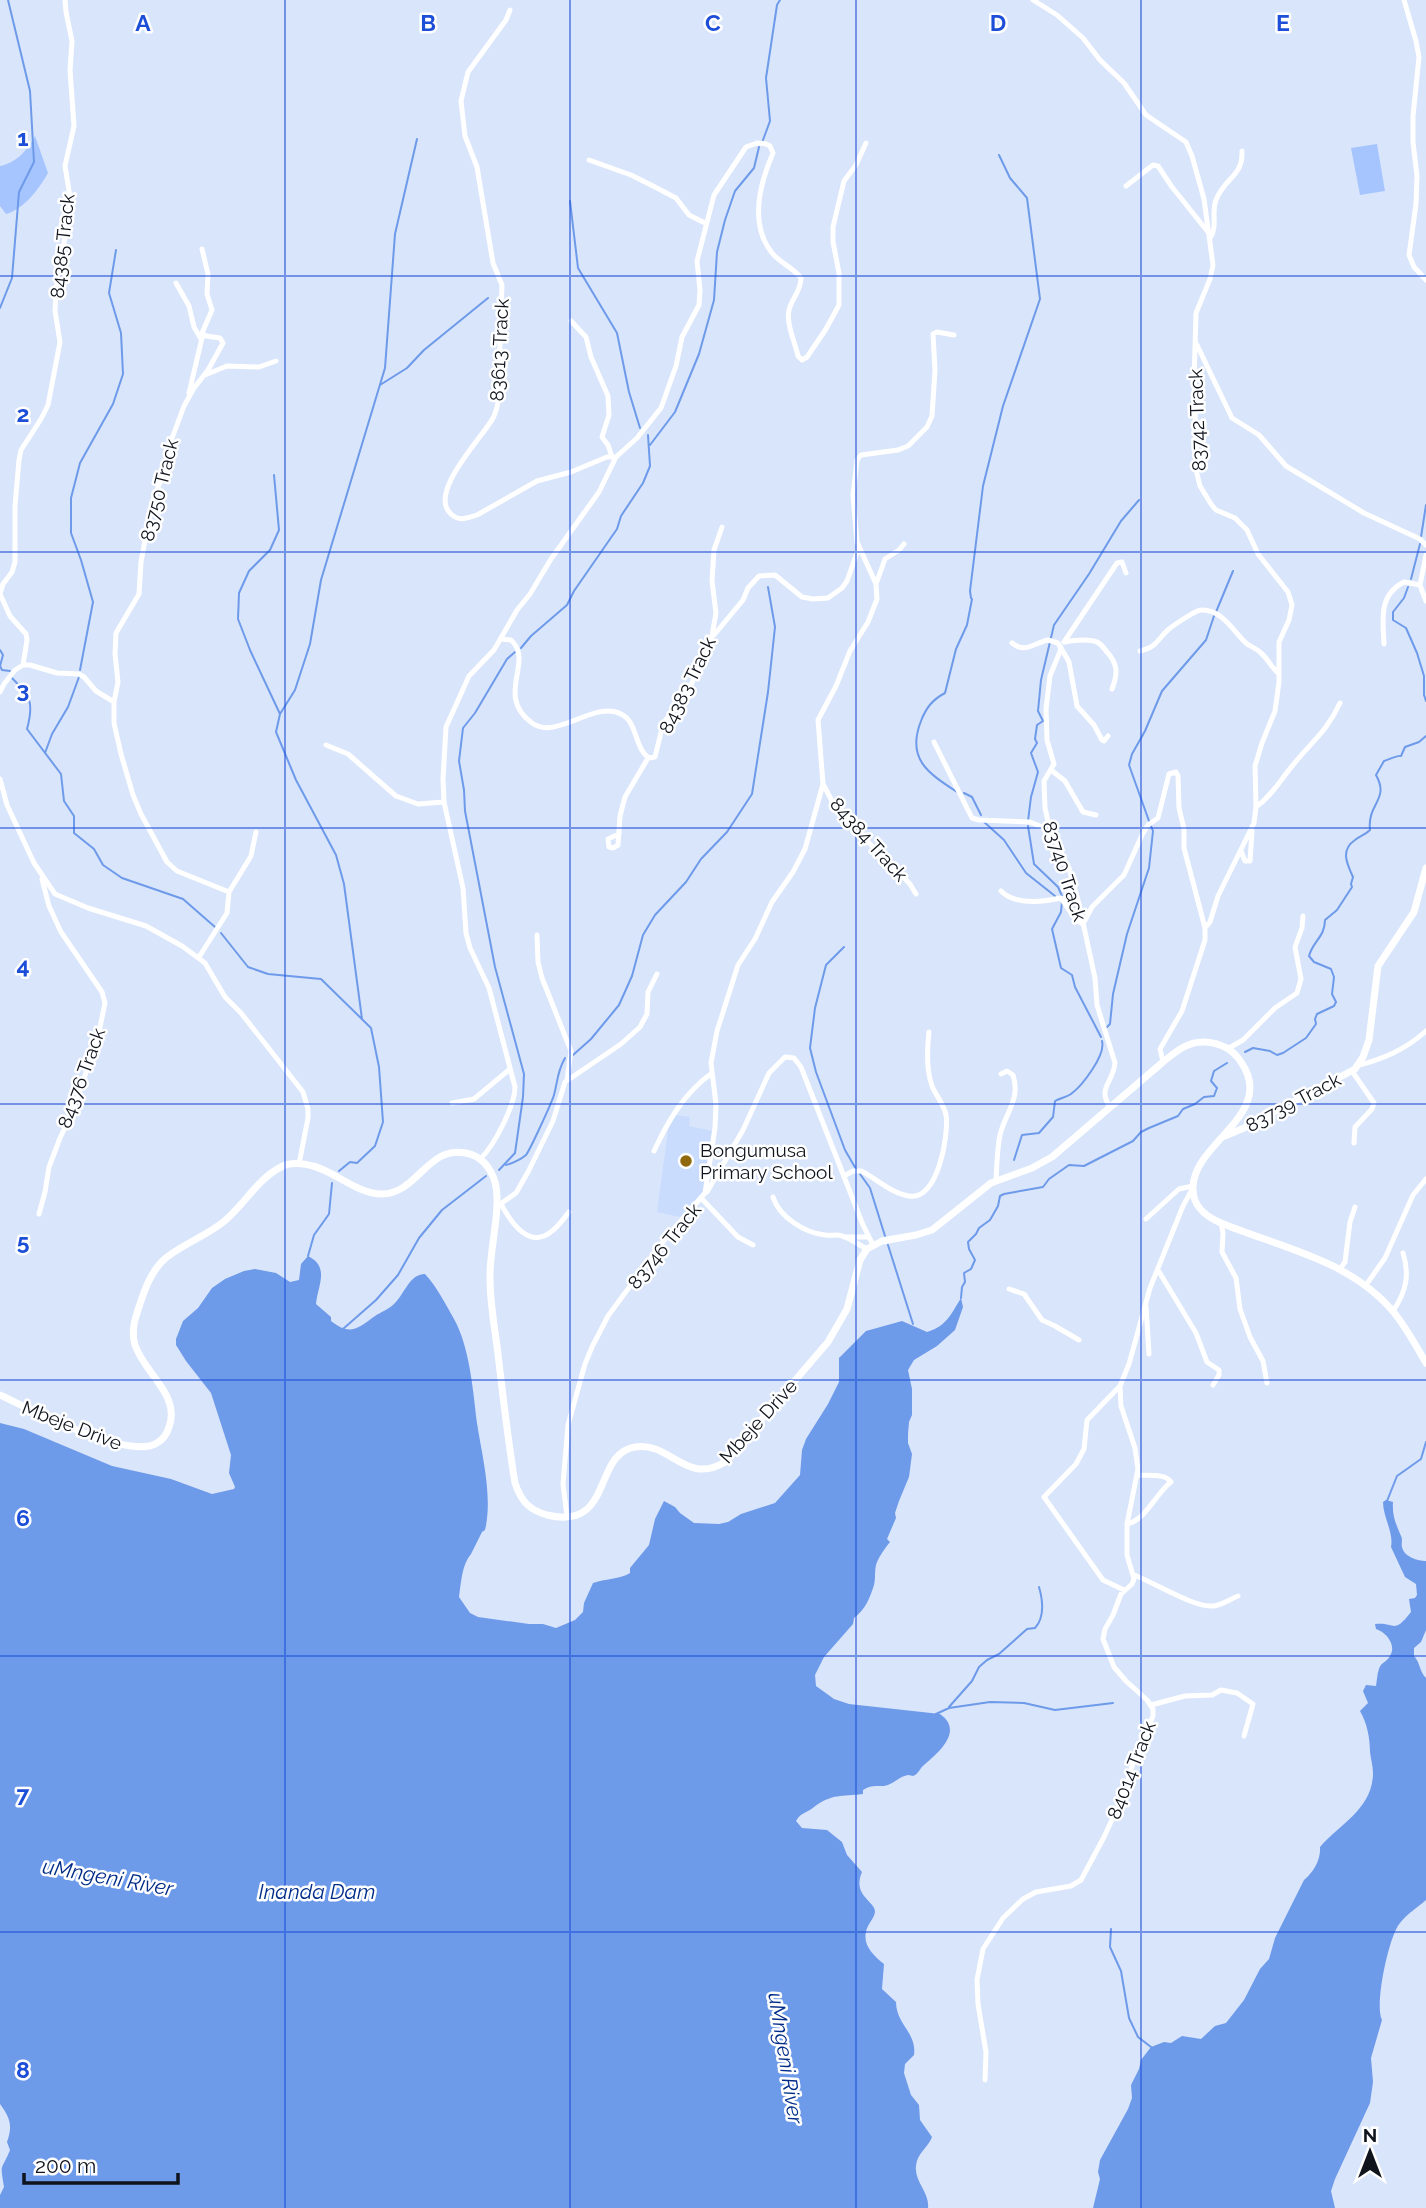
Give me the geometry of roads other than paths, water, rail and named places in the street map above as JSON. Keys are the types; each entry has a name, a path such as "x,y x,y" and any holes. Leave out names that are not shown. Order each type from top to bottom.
{"street":[{"name":"84385 Track","path":"23,665 26,634 10,616 0,594 15,562 15,500 19,460 48,405 59,348 60,335 55,311 56,289 71,203 65,166 74,126 70,70 72,41 65,0"},
{"name":"83742 Track","path":"1033,0 1058,15 1083,38 1100,60 1124,83 1146,115 1185,142 1196,169 1210,236 1212,272 1196,307 1194,382 1196,463 1200,486 1216,510 1241,523 1247,530 1258,554 1291,597 1292,611 1278,648 1275,711 1255,766 1256,807 1252,828 1218,896 1182,1011 1160,1049 1163,1062"},
{"path":"1404,0 1419,57 1413,117 1416,204 1409,256 1426,280"},
{"name":"83613 Track","path":"510,10 506,20 468,72 461,101 465,136 477,167 492,263 502,285 498,402 493,418 453,476 447,491 446,504 454,516 459,519 469,518 537,481 614,457"},
{"path":"481,1158 491,1145 514,1097 515,1087 489,988 466,933 463,888 444,802 444,749 449,719 469,676 489,656 551,559 599,492 614,457 649,424 664,399 676,366 679,344 699,304 696,261 705,223 714,195 742,152 746,147 757,143 770,146 772,153 760,195 760,226 773,254 801,278 799,290 788,314 798,356 805,360 839,305 839,273 833,227 844,181 856,165 866,143"},
{"path":"1126,186 1153,165 1158,166 1210,236 1214,230 1215,203 1223,188 1241,167 1242,151"},
{"path":"589,160 631,175 676,198 689,215 705,223"},
{"path":"189,396 202,331 212,310 207,294 208,274 202,249"},
{"path":"176,283 189,306 194,327 202,337"},
{"path":"571,321 586,337 608,396 609,415 602,437 614,457"},
{"path":"876,584 859,547 853,495 857,460 861,455 908,446 923,432 932,416 936,365 933,334 937,332 954,335"},
{"name":"83750 Track","path":"202,337 219,338 223,343 205,375 189,396 176,424 166,468 152,502 141,562 139,594 116,633 118,682 114,723 139,810 167,862 177,871 229,892"},
{"path":"1196,343 1232,418 1259,435 1286,466 1364,513 1420,539 1426,545"},
{"path":"205,375 227,366 253,368 275,361"},
{"name":"84383 Track","path":"501,639 510,640 516,645 520,662 514,685 516,702 532,723 550,727 595,713 617,712 631,724 641,749 648,758 656,756 663,724 691,685 712,638 716,613 712,581 714,550 722,527"},
{"name":"83746 Track","path":"566,1516 563,1485 568,1425 585,1364 604,1321 661,1244 704,1196 715,1128 716,1104 712,1073 714,1044 738,965 755,939 772,902 801,858 823,784 818,720 836,686 846,659 873,611 876,584 885,559 904,544"},
{"path":"712,638 759,576 775,575 802,597 828,597 842,588 847,581 859,547"},
{"path":"1426,555 1420,585 1426,601"},
{"name":"83740 Track","path":"1110,1107 1104,1091 1115,1063 1097,1005 1095,978 1069,868 1050,830 1043,788 1053,759 1046,734 1047,698 1050,676 1060,653 1060,644 1118,563 1122,562 1126,573"},
{"path":"1384,644 1383,607 1389,595 1404,582 1420,585"},
{"path":"1140,651 1150,648 1162,639 1169,629 1195,611 1206,610 1224,618 1278,673"},
{"path":"1012,643 1026,649 1045,640 1060,644 1079,640 1099,643 1114,659 1116,666 1117,676 1112,689"},
{"path":"1060,644 1069,662 1077,706 1094,725 1102,740 1108,736"},
{"path":"0,692 9,676 23,665 37,666 57,673 79,674 96,691 114,702"},
{"path":"1256,807 1264,802 1327,728 1340,703"},
{"path":"934,742 972,818 1030,822 1050,830"},
{"path":"326,745 348,754 396,796 418,804 444,802"},
{"path":"619,834 625,797 648,758"},
{"path":"1051,770 1065,781 1083,812 1096,815"},
{"path":"1002,891 1010,898 1023,901 1047,902 1061,898 1072,915 1083,924 1092,907 1124,874 1148,825 1158,818 1168,777 1173,772 1178,776 1184,848 1206,928"},
{"path":"0,779 7,805 40,873 55,894 88,908 146,926 199,957 209,969 225,997 241,1013 303,1092 308,1118 299,1164 313,1166 355,1186 382,1194 405,1186 445,1153 460,1152 481,1158 495,1184 499,1206 492,1238 490,1286 514,1483 519,1497 526,1505 545,1514 566,1516"},
{"name":"84384 Track","path":"823,784 832,801 910,884 916,894"},
{"path":"1241,851 1245,861 1250,861 1252,828"},
{"path":"199,957 225,918 229,892 251,856 256,832"},
{"name":"83739 Track","path":"1224,1136 1354,1069 1366,1048 1370,1034 1378,966 1414,912 1426,868"},
{"name":"84376 Track","path":"38,1214 49,1167 73,1111 98,1037 105,1003 102,992 61,932 49,905 40,873"},
{"path":"1229,1048 1250,1035 1275,1008 1297,993 1301,979 1295,947 1303,916"},
{"path":"499,1206 516,1193 528,1172 553,1121 567,1080 571,1051 542,978 538,962 537,935"},
{"path":"567,1080 636,1032 647,1014 648,992 657,974"},
{"path":"1354,1143 1355,1127 1372,1109 1374,1103 1354,1069 1397,1052 1426,1031"},
{"path":"844,1176 853,1171 861,1171 909,1196 921,1195 931,1186 941,1157 946,1118 930,1080 929,1032"},
{"path":"773,1197 783,1215 806,1229 822,1235 840,1235 870,1247 932,1230 972,1196 996,1180 1032,1168 1052,1157 1175,1053 1194,1043 1214,1043 1229,1048 1237,1056 1246,1069 1250,1089 1243,1110 1201,1164 1145,1303 1129,1364 1120,1385 1087,1420 1084,1449 1076,1464 1044,1497 1103,1580 1124,1590"},
{"path":"753,1245 738,1237 704,1196 743,1130 769,1073 785,1057 794,1058 801,1067 870,1247"},
{"path":"452,1103 474,1098 510,1069"},
{"path":"996,1180 1000,1135 1012,1108 1015,1082 1010,1071 1001,1074"},
{"path":"654,1151 674,1113 712,1073"},
{"name":"Mbeje Drive","path":"0,1395 94,1437 121,1446 140,1449 160,1441 165,1437 172,1418 171,1408 168,1397 141,1360 133,1335 148,1282 168,1256 222,1223 273,1172 285,1165 299,1164"},
{"path":"1366,1285 1385,1258 1413,1195 1426,1179"},
{"path":"1146,1219 1180,1189 1193,1187"},
{"path":"1193,1187 1194,1198 1200,1209 1220,1223 1340,1269 1366,1285 1393,1311 1426,1363"},
{"path":"499,1206 510,1222 525,1233 537,1237 545,1236 569,1212"},
{"path":"1340,1269 1345,1262 1350,1222 1355,1207"},
{"path":"1220,1223 1223,1233 1222,1252 1236,1278 1242,1315 1263,1360 1267,1383"},
{"path":"846,1237 868,1237"},
{"name":"Mbeje Drive","path":"566,1516 578,1514 592,1504 615,1457 633,1447 649,1447 694,1469 711,1469 725,1462 828,1342 847,1309 860,1260 870,1247"},
{"path":"1393,1311 1406,1284 1403,1253"},
{"path":"1158,1270 1196,1334 1207,1362 1219,1370 1213,1385"},
{"path":"1009,1289 1024,1294 1042,1320 1079,1340"},
{"path":"1145,1303 1150,1354"},
{"path":"1120,1385 1121,1406 1135,1448 1139,1475 1127,1524 1127,1555 1134,1575 1186,1600 1205,1606 1219,1605 1238,1596"},
{"path":"1127,1524 1140,1517 1171,1482 1168,1478 1139,1475"},
{"name":"84014 Track","path":"985,2080 986,2052 977,1980 983,1949 1003,1918 1023,1899 1036,1892 1071,1886 1082,1880 1125,1790 1153,1716 1151,1705 1120,1674 1108,1656 1103,1639 1105,1629 1124,1590 1132,1584 1134,1575"},
{"path":"1151,1705 1168,1699 1212,1695 1221,1690 1237,1692 1253,1704 1244,1736"}],"water":[{"name":"Inanda Dam","path":"308,1256 315,1260 321,1271 316,1304 331,1317 331,1321 343,1328 358,1327 390,1307 415,1277 425,1274 437,1290 464,1343 487,1490 485,1530 466,1563 459,1597 470,1613 478,1617 543,1624 556,1628 575,1620 583,1612 593,1583 630,1573 630,1568 649,1545 655,1519 664,1501 694,1523 719,1524 775,1503 800,1475 802,1450 806,1439 839,1382 839,1358 866,1331 902,1321 927,1332 934,1329 948,1319 961,1298 963,1307 955,1330 937,1346 914,1360 908,1370 912,1389 912,1415 908,1443 912,1454 909,1477 887,1539 890,1542 877,1562 874,1585 867,1603 854,1618 853,1624 824,1657 815,1675 816,1686 834,1699 849,1704 940,1714 950,1727 947,1741 915,1775 905,1776 884,1786 868,1787 863,1790 863,1794 827,1799 802,1814 796,1821 802,1828 827,1830 842,1842 847,1855 862,1872 861,1892 874,1907 874,1915 866,1932 866,1943 884,1964 882,1989 896,2002 899,2016 912,2041 914,2055 905,2064 904,2073 911,2095 919,2105 920,2120 932,2137 918,2158 916,2166 928,2208 0,2208 0,2195 4,2187 2,2170 10,2150 7,2142 10,2126 0,2104 0,1423 24,1429 112,1466 171,1479 212,1494 234,1489 229,1473 231,1455 211,1393 186,1361 176,1345 176,1339 183,1321 198,1308 212,1288 225,1279 255,1269 276,1273 290,1282 299,1280 301,1264"},
{"path":"1383,1502 1393,1502 1403,1550 1412,1558 1426,1561 1426,1630 1421,1642 1414,1648 1414,1656 1426,1678 1426,1900 1400,1923 1391,1941 1381,1986 1382,2020 1371,2058 1373,2082 1370,2103 1331,2191 1335,2208 1093,2208 1100,2179 1100,2160 1128,2109 1132,2098 1131,2085 1141,2060 1151,2047 1164,2042 1171,2043 1182,2036 1201,2039 1215,2026 1226,2023 1244,2000 1260,1969 1269,1959 1275,1938 1304,1880 1316,1865 1320,1847 1354,1815 1367,1797 1373,1771 1368,1731 1360,1711 1368,1703 1363,1691 1366,1685 1376,1686 1380,1667 1392,1652 1389,1640 1376,1629 1375,1624 1394,1626 1401,1623 1411,1612 1409,1599 1417,1595 1416,1584 1405,1577 1391,1547 1391,1536 1383,1508"}],"waterway":[{"path":"0,308 12,278 19,192 34,162 30,91 8,0"},
{"path":"763,140 770,121 766,78 780,0"},
{"path":"362,1019 344,884 336,855 296,780 276,732 280,714 295,690 310,644 321,580 385,368 395,234 417,139"},
{"path":"650,445 675,412 699,354 714,300 717,252 725,220 735,191 754,168 759,147"},
{"path":"971,598 983,486 1003,406 1040,299 1027,198 1010,178 999,155"},
{"path":"570,201 578,268 617,333 629,392 640,428"},
{"path":"80,670 93,602 71,533 71,498 80,463 113,404 123,374 121,333 109,293 116,250"},
{"path":"380,385 407,368 424,350 488,298"},
{"path":"521,648 567,605 617,529 621,516 643,483 650,466 648,435"},
{"path":"274,475 279,530 270,550 249,571 239,593 238,619 280,714"},
{"path":"1028,821 1038,772 1031,753 1037,743 1037,725 1043,721 1038,711 1041,680 1054,625 1121,521 1139,500"},
{"path":"1421,537 1426,505"},
{"path":"1411,579 1420,544"},
{"path":"1216,612 1233,571"},
{"path":"573,1055 591,1039 619,1005 632,976 643,935 655,915 727,832 752,794 775,627 768,587"},
{"path":"1408,587 1404,598 1393,612 1393,620 1406,628 1417,653 1424,676 1426,701"},
{"path":"957,792 929,771 918,755 916,745 917,734 927,708 945,693 956,649 967,625 972,599"},
{"path":"1149,821 1129,765 1132,754 1162,691 1206,640 1214,616"},
{"path":"0,650 3,655 0,666 2,670 10,671"},
{"path":"499,1170 515,1153 524,1074 495,967 465,811 459,761 463,728 507,659 515,652"},
{"path":"45,753 52,734 68,707 79,677"},
{"path":"12,678 29,701 27,729 61,774 64,801 74,816 74,833 94,849 103,865 122,878 183,899 215,927"},
{"path":"1245,1052 1253,1048 1277,1055 1283,1053 1306,1038 1316,1024 1317,1014 1334,1006 1334,977 1331,969 1314,962 1309,956 1323,931 1325,920 1337,910 1352,887 1353,877 1346,853 1350,844 1370,830 1370,821 1381,790 1376,775 1384,761 1401,756 1405,747 1426,736"},
{"path":"964,793 972,797 981,815"},
{"path":"983,821 1004,840 1026,873 1055,896"},
{"path":"1028,826 1034,864 1058,887 1062,896"},
{"path":"1107,1027 1110,1024 1113,994 1127,934 1149,868 1153,831 1151,826"},
{"path":"1062,901 1061,912 1052,929 1061,968 1072,975 1075,987 1101,1037"},
{"path":"221,933 248,967 268,974 321,979 371,1028 379,1067 383,1122 375,1146 357,1163 350,1162 339,1171"},
{"path":"844,947 826,965 815,1008 810,1048 816,1072 845,1150 856,1169"},
{"path":"1014,1160 1022,1135 1039,1133 1053,1117 1055,1101 1071,1094 1087,1077 1097,1062 1102,1041"},
{"path":"506,1165 526,1155 552,1099 565,1058"},
{"path":"961,1298 964,1273 971,1269 975,1260 968,1242 979,1228 990,1220 1000,1196 1043,1187 1049,1179 1069,1165 1084,1166 1133,1141 1141,1132 1178,1116 1183,1109 1204,1097 1214,1096 1217,1088 1211,1081 1214,1071 1227,1063"},
{"path":"860,1174 870,1188 885,1236"},
{"path":"343,1329 376,1300 398,1275 419,1238 442,1210 486,1176"},
{"path":"308,1256 314,1235 329,1214 332,1183"},
{"path":"888,1245 913,1324"},
{"path":"1387,1501 1397,1476 1421,1459 1426,1442"},
{"path":"949,1707 972,1681 979,1667 999,1654 1027,1629 1035,1628 1042,1609 1039,1587"},
{"path":"936,1714 949,1708 990,1702 1024,1703 1055,1710 1113,1703"},
{"path":"1111,1929 1110,1947 1121,1971 1129,2018 1138,2037 1151,2047"}],"place":[{"name":"Bongumusa Primary School","path":"686,1161"}],"water label":[{"name":"uMngeni River","path":"108,1877"},
{"name":"uMngeni River","path":"786,2058"}]}
